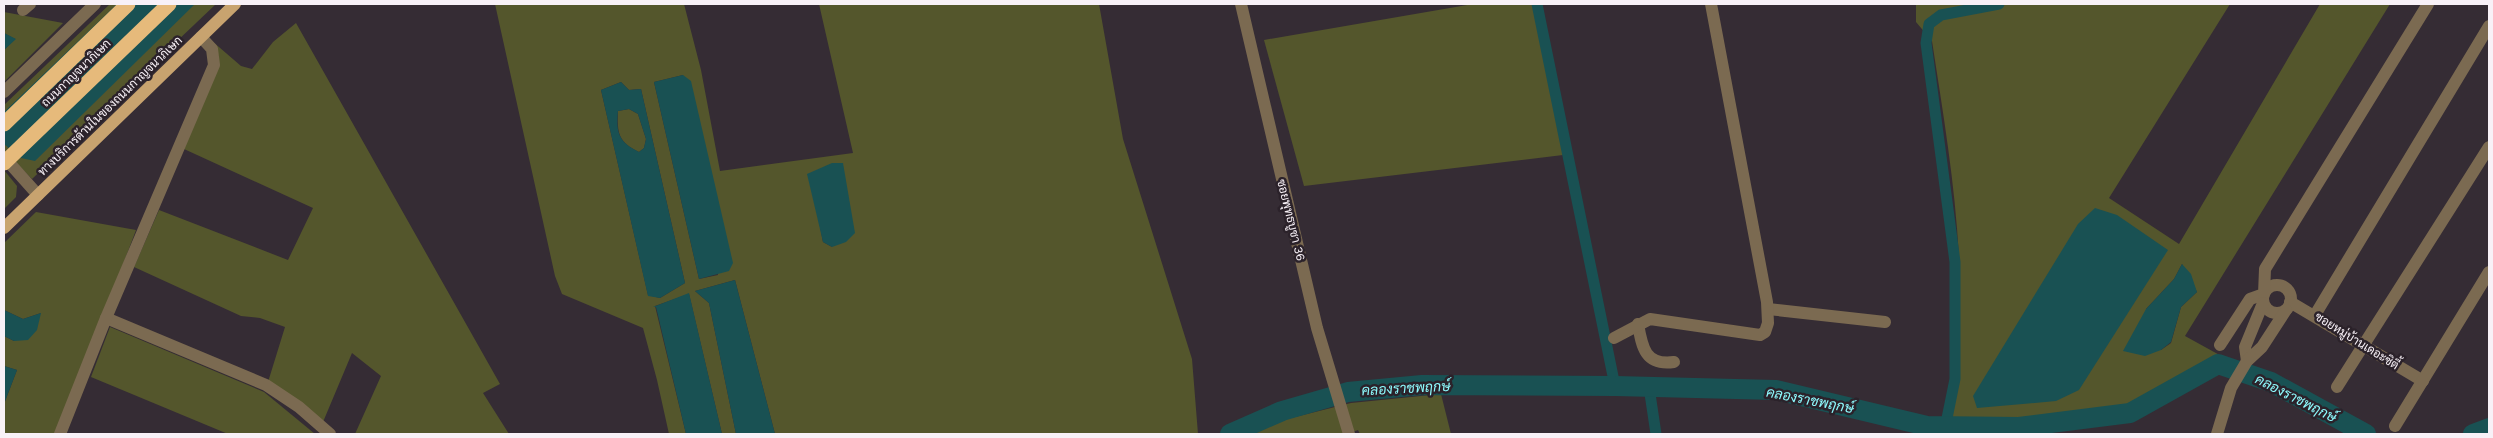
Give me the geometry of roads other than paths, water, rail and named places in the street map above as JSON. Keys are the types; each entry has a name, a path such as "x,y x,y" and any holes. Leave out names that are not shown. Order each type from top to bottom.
{"highway":[{"name":"ถนนกาญจนาภิเษก","path":"4,124 128,4"},
{"name":"ถนนกาญจนาภิเษก","path":"4,163 169,4"}],"main road":[{"name":"ทางบริการด้านในของถนนกาญจนาภิเษก","path":"4,228 235,4"}],"street":[{"path":"4,92 95,4"},
{"name":"ซอยพุทธบูชา 36","path":"1241,4 1290,220 1348,434"},
{"path":"1614,338 1650,319 1661,319 1760,335 1765,332 1768,323 1768,309 1739,146 1711,4"},
{"path":"2245,364 2245,347 2264,298 2265,269 2428,4"},
{"path":"2315,315 2489,26"},
{"path":"60,434 106,318 214,65 212,49 201,37"},
{"path":"2337,387 2365,346 2489,147"},
{"path":"4,157 38,194"},
{"path":"2395,426 2489,272"},
{"name":"ซอยหมู่บ้านเดอะซิตี้","path":"2288,306 2290,293 2279,285 2270,287 2264,298 2273,312 2288,306 2315,315 2423,381"},
{"path":"2220,345 2250,299 2264,298"},
{"path":"2217,434 2237,378 2245,364 2262,347 2288,306"},
{"path":"1768,309 1886,322"},
{"path":"106,318 266,385 299,407 330,434"},
{"path":"1638,324 1644,350 1648,355 1664,363 1674,362"}],"water":[{"path":"117,4 195,4 35,161 21,158 4,144 4,112"},
{"path":"4,33 16,39 4,50"},
{"path":"683,75 691,81 733,263 729,271 699,279 654,82"},
{"path":"621,82 629,90 641,89 685,283 660,298 648,296 601,90","holes":["629,109 638,114 646,139 644,148 639,152 623,140 617,125 618,111"]},
{"path":"832,163 843,163 855,233 846,242 832,247 823,242 807,174"},
{"path":"2095,208 2117,215 2168,250 2079,390 2056,401 1977,408 1973,396 2078,224"},
{"path":"2182,264 2191,274 2197,292 2181,307 2171,342 2161,350 2145,356 2123,351 2146,309 2174,279"},
{"path":"735,280 775,434 736,434 709,303 695,291"},
{"path":"689,293 722,434 686,434 656,307 653,307"},
{"path":"4,310 23,319 41,313 37,330 28,340 14,341 4,336"},
{"path":"4,366 17,370 4,404"}],"waterway":[{"path":"1537,4 1615,386"},
{"path":"1945,428 1955,379 1955,262 1926,43 1929,24 1941,15 1999,4"},
{"name":"คลองราชพฤกษ์","path":"1230,434 1282,411 1348,392 1422,385 1615,386 1776,390 1927,426 2019,427 2130,413 2218,364 2271,382 2366,434"},
{"path":"1649,387 1656,434"},
{"name":"คลองราชพฤกษ์","path":"2473,434 2489,428"}]}
